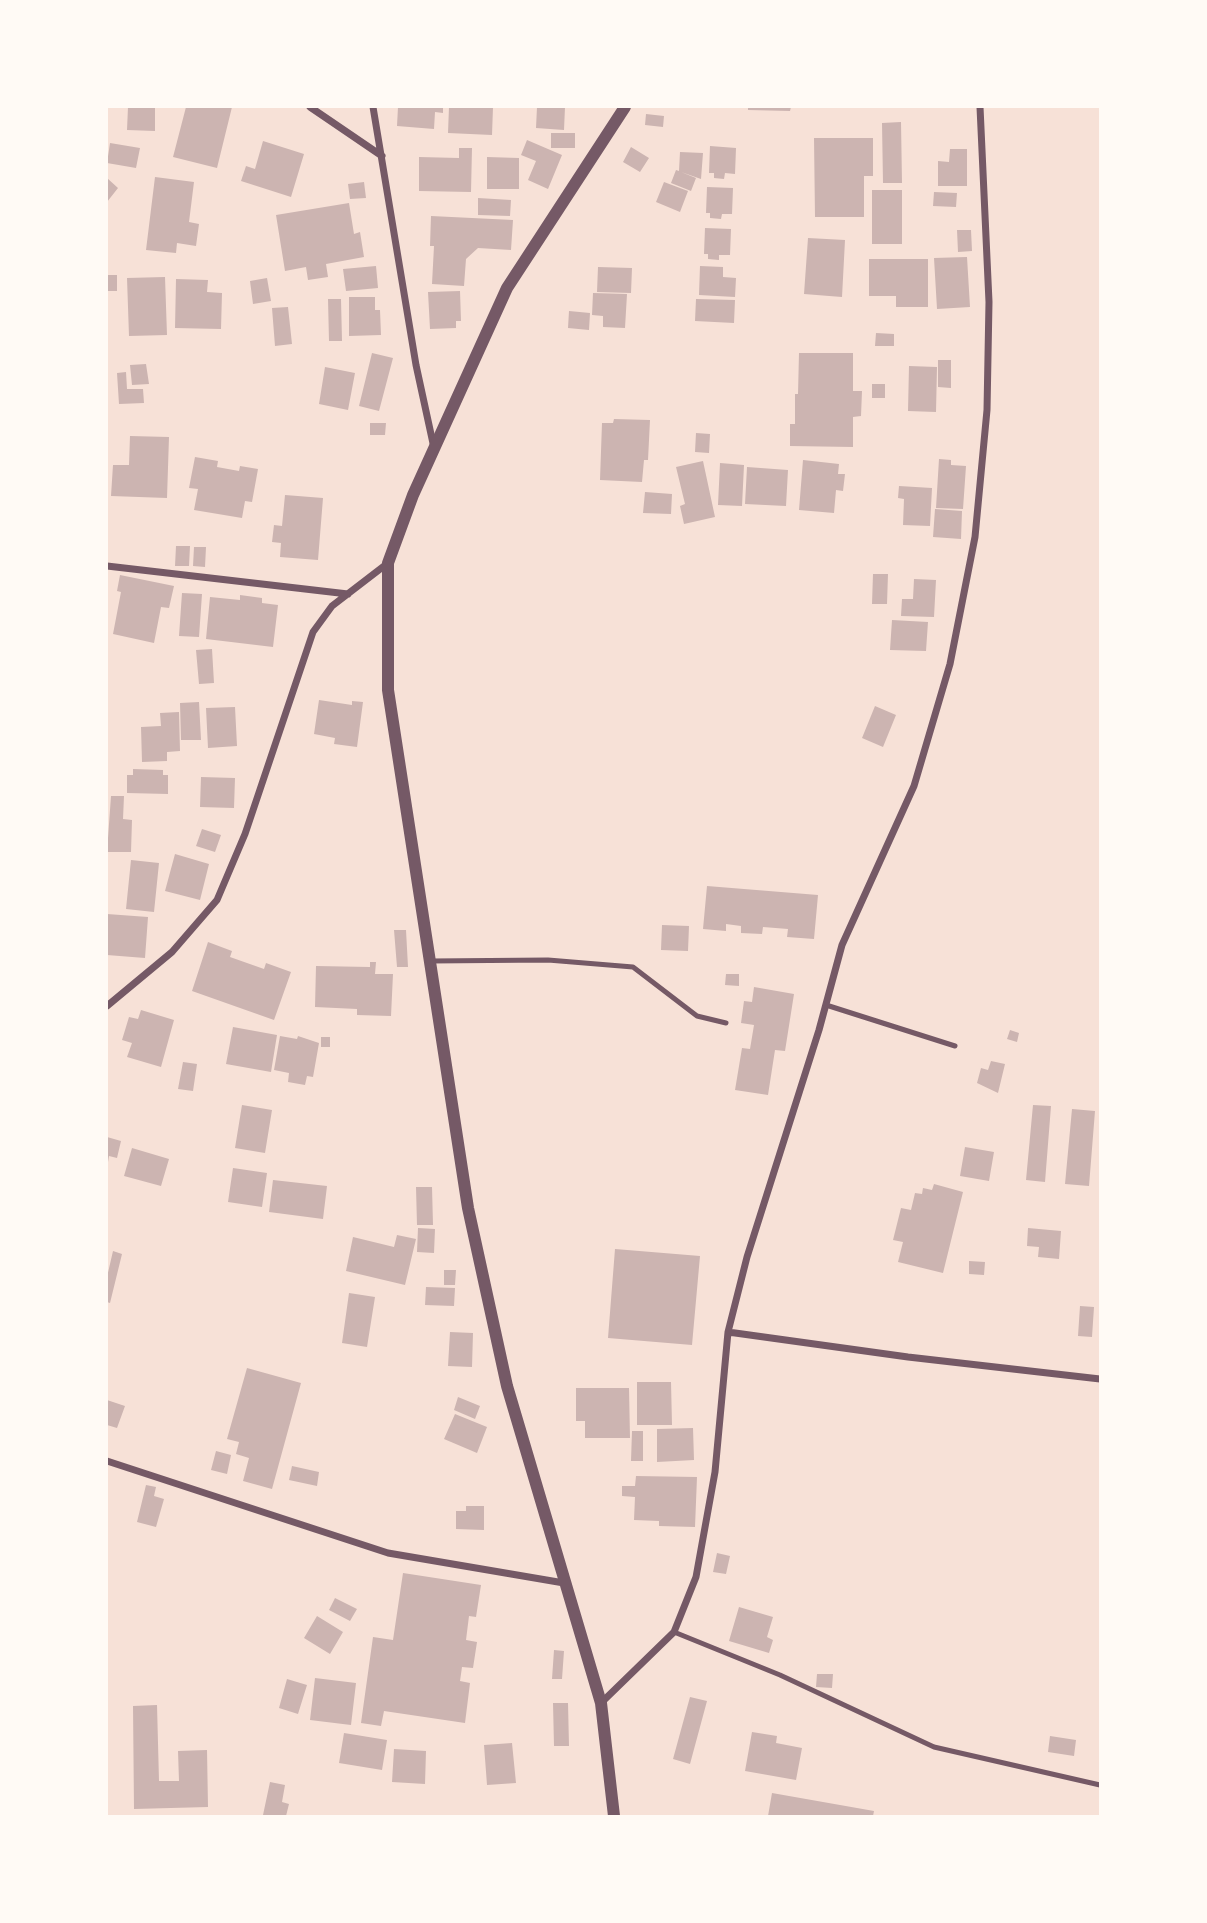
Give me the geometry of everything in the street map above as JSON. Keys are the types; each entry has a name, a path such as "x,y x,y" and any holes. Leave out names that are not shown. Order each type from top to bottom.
{"street":[{"path":"310,107 382,156"},
{"path":"373,107 416,365 434,448"},
{"path":"614,1816 601,1703 507,1386 468,1208 388,690 388,563 434,448 507,288 625,107"},
{"path":"601,1703 674,1632 696,1577 715,1472 728,1332 747,1257 826,1005 842,945 856,908 877,872 914,786 950,664 975,537 987,410 989,302 980,107"},
{"path":"107,1006 172,952 217,900 245,834 313,632 332,606 388,563"},
{"path":"107,566 348,594"},
{"path":"728,1332 908,1357 1100,1379"},
{"path":"107,1461 388,1553 564,1583"}],"lane":[{"path":"431,961 548,960 633,967 697,1016 726,1023"},
{"path":"826,1005 955,1046"},
{"path":"674,1632 780,1675 934,1747 1100,1785"}],"building":[{"path":"128,107 155,107 155,131 127,130"},
{"path":"186,107 232,107 217,168 173,157"},
{"path":"398,107 443,107 443,113 435,112 434,129 397,126"},
{"path":"449,107 493,107 492,135 448,133"},
{"path":"537,107 565,107 564,130 536,128"},
{"path":"748,107 791,107 790,111 748,110"},
{"path":"646,114 664,116 663,127 645,125"},
{"path":"901,122 902,183 883,183 882,123"},
{"path":"551,133 575,133 575,148 551,148"},
{"path":"814,138 873,138 873,176 864,176 864,217 815,217"},
{"path":"527,140 562,155 548,189 528,180 536,161 521,155"},
{"path":"263,141 304,154 291,197 241,181 246,166 255,169"},
{"path":"110,143 140,148 136,168 107,163"},
{"path":"710,146 736,148 735,174 725,173 724,179 714,178 714,173 709,173"},
{"path":"631,147 649,158 640,172 623,162"},
{"path":"459,148 472,148 471,192 419,191 419,157 459,158"},
{"path":"950,149 967,149 967,186 938,186 938,161 949,162"},
{"path":"680,152 703,153 701,179 681,172 696,178 691,191 671,183 676,170 679,171"},
{"path":"487,157 519,158 519,189 487,189"},
{"path":"155,177 194,182 189,222 199,224 196,246 177,243 176,253 146,250"},
{"path":"107,178 118,188 107,202"},
{"path":"364,182 366,198 350,199 348,184"},
{"path":"664,182 688,191 680,212 656,202"},
{"path":"707,187 733,188 732,214 722,214 721,219 710,218 710,213 706,213"},
{"path":"872,190 902,190 902,244 872,244"},
{"path":"934,192 957,193 956,207 933,206"},
{"path":"478,198 511,200 510,216 478,215"},
{"path":"349,203 354,234 360,232 364,257 326,264 328,277 308,280 306,267 285,271 276,215"},
{"path":"431,216 513,220 511,250 478,248 466,259 464,286 432,284 434,246 430,246"},
{"path":"705,228 731,229 730,255 719,255 719,260 708,259 708,254 704,254"},
{"path":"957,230 971,230 972,251 958,252"},
{"path":"808,238 845,240 842,297 804,294"},
{"path":"967,257 970,307 937,309 934,258"},
{"path":"869,259 928,259 928,307 896,307 896,296 869,296"},
{"path":"376,266 378,288 346,291 343,269"},
{"path":"700,266 723,267 723,277 736,278 735,297 699,295"},
{"path":"598,267 632,268 631,293 597,292"},
{"path":"107,275 117,275 117,291 107,291"},
{"path":"165,277 167,335 129,336 127,278"},
{"path":"267,278 271,301 253,304 250,281"},
{"path":"176,279 208,280 207,292 222,293 221,329 175,328"},
{"path":"460,291 461,321 456,321 456,328 430,329 428,292"},
{"path":"593,293 627,294 625,328 603,327 603,316 592,315"},
{"path":"349,297 375,297 375,310 380,310 381,335 349,336"},
{"path":"328,299 341,299 342,341 329,341"},
{"path":"696,299 735,300 734,323 695,321"},
{"path":"288,307 292,344 275,346 272,308"},
{"path":"569,311 590,313 589,330 568,328"},
{"path":"876,333 894,334 894,346 875,346"},
{"path":"372,353 393,358 379,411 359,406"},
{"path":"799,353 853,353 853,391 862,391 861,416 853,417 853,447 790,446 790,424 795,424 795,394 798,394"},
{"path":"938,360 951,360 951,388 938,387"},
{"path":"146,364 149,384 132,385 130,365"},
{"path":"909,366 937,367 936,412 908,411"},
{"path":"325,367 355,373 348,410 319,404"},
{"path":"126,372 127,389 143,389 144,403 119,404 117,373"},
{"path":"872,384 885,384 885,398 872,398"},
{"path":"614,419 650,420 648,460 644,460 642,482 600,480 602,423 613,423"},
{"path":"370,423 386,423 385,435 370,435"},
{"path":"696,433 710,434 709,453 695,452"},
{"path":"130,436 169,437 167,498 111,496 113,465 129,465"},
{"path":"195,457 218,461 217,467 239,471 240,466 258,469 252,502 245,501 242,518 194,510 198,489 189,488"},
{"path":"939,459 951,460 951,465 966,466 963,509 936,508"},
{"path":"803,460 839,464 838,474 845,474 843,491 836,490 834,513 799,510"},
{"path":"703,461 715,517 684,524 680,506 685,504 676,467"},
{"path":"720,463 744,465 742,506 718,505"},
{"path":"747,467 788,470 786,506 745,504"},
{"path":"899,486 932,488 930,526 903,525 904,499 898,498"},
{"path":"645,492 672,494 671,514 643,513"},
{"path":"285,495 323,498 318,560 280,557 281,543 272,542 274,525 282,526"},
{"path":"935,509 962,511 961,539 933,537"},
{"path":"176,546 190,546 189,566 175,566"},
{"path":"194,547 206,547 205,567 193,566"},
{"path":"873,574 888,574 887,604 872,604"},
{"path":"120,575 174,586 169,608 161,607 154,643 113,634 121,592 117,591"},
{"path":"914,579 936,580 934,617 901,616 902,599 913,599"},
{"path":"182,593 202,594 199,637 179,636"},
{"path":"240,595 262,598 262,603 278,605 273,647 206,639 210,597 240,600"},
{"path":"892,620 928,622 926,651 890,650"},
{"path":"212,649 214,683 199,684 196,650"},
{"path":"319,700 352,705 352,701 363,702 357,747 334,744 335,738 314,734"},
{"path":"199,702 201,740 181,740 180,703"},
{"path":"875,706 896,715 883,747 862,738"},
{"path":"235,707 237,746 208,748 206,708"},
{"path":"179,712 180,751 167,752 167,761 142,762 141,727 161,726 160,713"},
{"path":"133,769 163,770 163,775 168,775 168,794 127,793 127,775 133,775"},
{"path":"201,777 235,778 234,808 200,807"},
{"path":"111,796 124,796 123,819 132,820 131,852 107,852"},
{"path":"202,829 221,835 215,852 196,846"},
{"path":"175,854 209,864 200,900 165,891"},
{"path":"131,860 159,863 154,912 126,909"},
{"path":"707,886 818,895 814,939 787,937 788,929 763,927 762,934 741,933 741,926 726,924 726,931 703,929"},
{"path":"107,914 148,917 145,958 107,955"},
{"path":"662,925 689,926 688,951 661,950"},
{"path":"394,930 406,930 408,967 397,967"},
{"path":"208,942 232,951 230,957 264,969 266,963 291,972 274,1020 192,991"},
{"path":"370,962 376,962 375,974 393,974 391,1016 357,1015 357,1009 315,1007 316,966 370,967"},
{"path":"726,974 739,974 739,986 725,985"},
{"path":"754,987 794,994 785,1051 775,1050 768,1095 735,1090 742,1048 750,1049 754,1025 741,1023 744,1001 752,1002"},
{"path":"141,1010 174,1020 161,1067 127,1057 132,1043 122,1040 129,1017 138,1019"},
{"path":"233,1027 277,1035 271,1072 226,1064"},
{"path":"1010,1030 1019,1033 1017,1042 1007,1039"},
{"path":"280,1036 297,1039 298,1036 319,1043 313,1077 307,1076 305,1085 288,1082 289,1073 274,1070"},
{"path":"321,1037 330,1037 330,1047 321,1047"},
{"path":"991,1061 1005,1064 998,1093 977,1083 981,1068 988,1070"},
{"path":"183,1062 197,1064 193,1091 178,1089"},
{"path":"242,1105 272,1110 265,1153 235,1148"},
{"path":"1033,1105 1051,1106 1045,1182 1026,1180"},
{"path":"1072,1109 1095,1111 1089,1186 1065,1184"},
{"path":"107,1137 121,1141 117,1158 109,1156 108,1162"},
{"path":"965,1147 994,1152 989,1181 960,1176"},
{"path":"132,1148 169,1159 161,1186 124,1176"},
{"path":"233,1168 267,1173 262,1207 228,1202"},
{"path":"273,1180 327,1186 323,1219 269,1212"},
{"path":"934,1184 963,1192 943,1273 898,1262 903,1242 893,1240 901,1208 911,1210 915,1193 922,1194 923,1188 932,1190"},
{"path":"416,1187 432,1187 433,1225 417,1225"},
{"path":"418,1228 435,1229 434,1253 417,1252"},
{"path":"1028,1228 1061,1231 1059,1259 1038,1257 1039,1247 1027,1246"},
{"path":"397,1235 416,1239 405,1285 346,1271 353,1237 394,1247"},
{"path":"615,1249 700,1256 692,1345 608,1338"},
{"path":"113,1251 122,1254 110,1303 107,1302 107,1277"},
{"path":"969,1261 985,1262 984,1275 969,1274"},
{"path":"444,1270 456,1270 455,1285 444,1285"},
{"path":"426,1287 455,1288 454,1306 425,1305"},
{"path":"349,1293 375,1297 367,1347 342,1343"},
{"path":"1080,1306 1094,1307 1092,1337 1078,1336"},
{"path":"450,1332 473,1333 472,1367 448,1366"},
{"path":"247,1368 301,1383 272,1489 243,1481 249,1458 236,1454 239,1442 227,1439"},
{"path":"637,1382 671,1382 672,1425 637,1425"},
{"path":"576,1388 629,1388 630,1438 585,1438 585,1421 576,1421"},
{"path":"458,1397 480,1406 475,1419 454,1410"},
{"path":"107,1400 125,1406 117,1428 107,1425"},
{"path":"455,1414 487,1427 477,1453 444,1439"},
{"path":"693,1428 694,1460 657,1462 657,1429"},
{"path":"632,1431 643,1431 643,1461 631,1461"},
{"path":"216,1451 231,1455 227,1474 211,1470"},
{"path":"292,1466 319,1472 317,1486 289,1480"},
{"path":"636,1476 697,1477 695,1527 659,1526 659,1521 634,1520 635,1497 622,1496 622,1486 635,1486"},
{"path":"146,1485 156,1487 154,1496 164,1499 156,1527 137,1522"},
{"path":"466,1506 484,1506 484,1530 456,1529 456,1511 466,1511"},
{"path":"717,1553 730,1556 726,1574 713,1572"},
{"path":"403,1573 481,1585 476,1617 469,1616 466,1640 477,1642 473,1668 462,1667 460,1681 470,1683 465,1723 384,1711 381,1726 361,1723 373,1637 393,1640"},
{"path":"335,1598 357,1609 350,1621 329,1610"},
{"path":"739,1607 773,1617 767,1637 773,1640 769,1653 729,1641"},
{"path":"317,1616 343,1632 330,1654 304,1638"},
{"path":"554,1650 564,1651 562,1679 552,1679"},
{"path":"817,1674 833,1674 832,1688 816,1687"},
{"path":"315,1678 356,1683 351,1725 310,1720"},
{"path":"287,1679 307,1685 298,1714 279,1708"},
{"path":"690,1697 707,1701 690,1764 673,1759"},
{"path":"553,1703 568,1703 569,1746 554,1746"},
{"path":"157,1705 159,1781 179,1781 178,1751 207,1750 208,1807 134,1809 133,1706"},
{"path":"752,1732 777,1736 776,1743 802,1748 796,1780 745,1771"},
{"path":"344,1733 387,1740 382,1770 339,1763"},
{"path":"1050,1736 1076,1740 1074,1756 1048,1752"},
{"path":"512,1743 516,1783 487,1785 484,1745"},
{"path":"394,1749 426,1751 425,1784 392,1782"},
{"path":"270,1782 285,1785 282,1802 289,1804 286,1816 263,1815"},
{"path":"772,1793 874,1811 873,1816 768,1816"}]}
